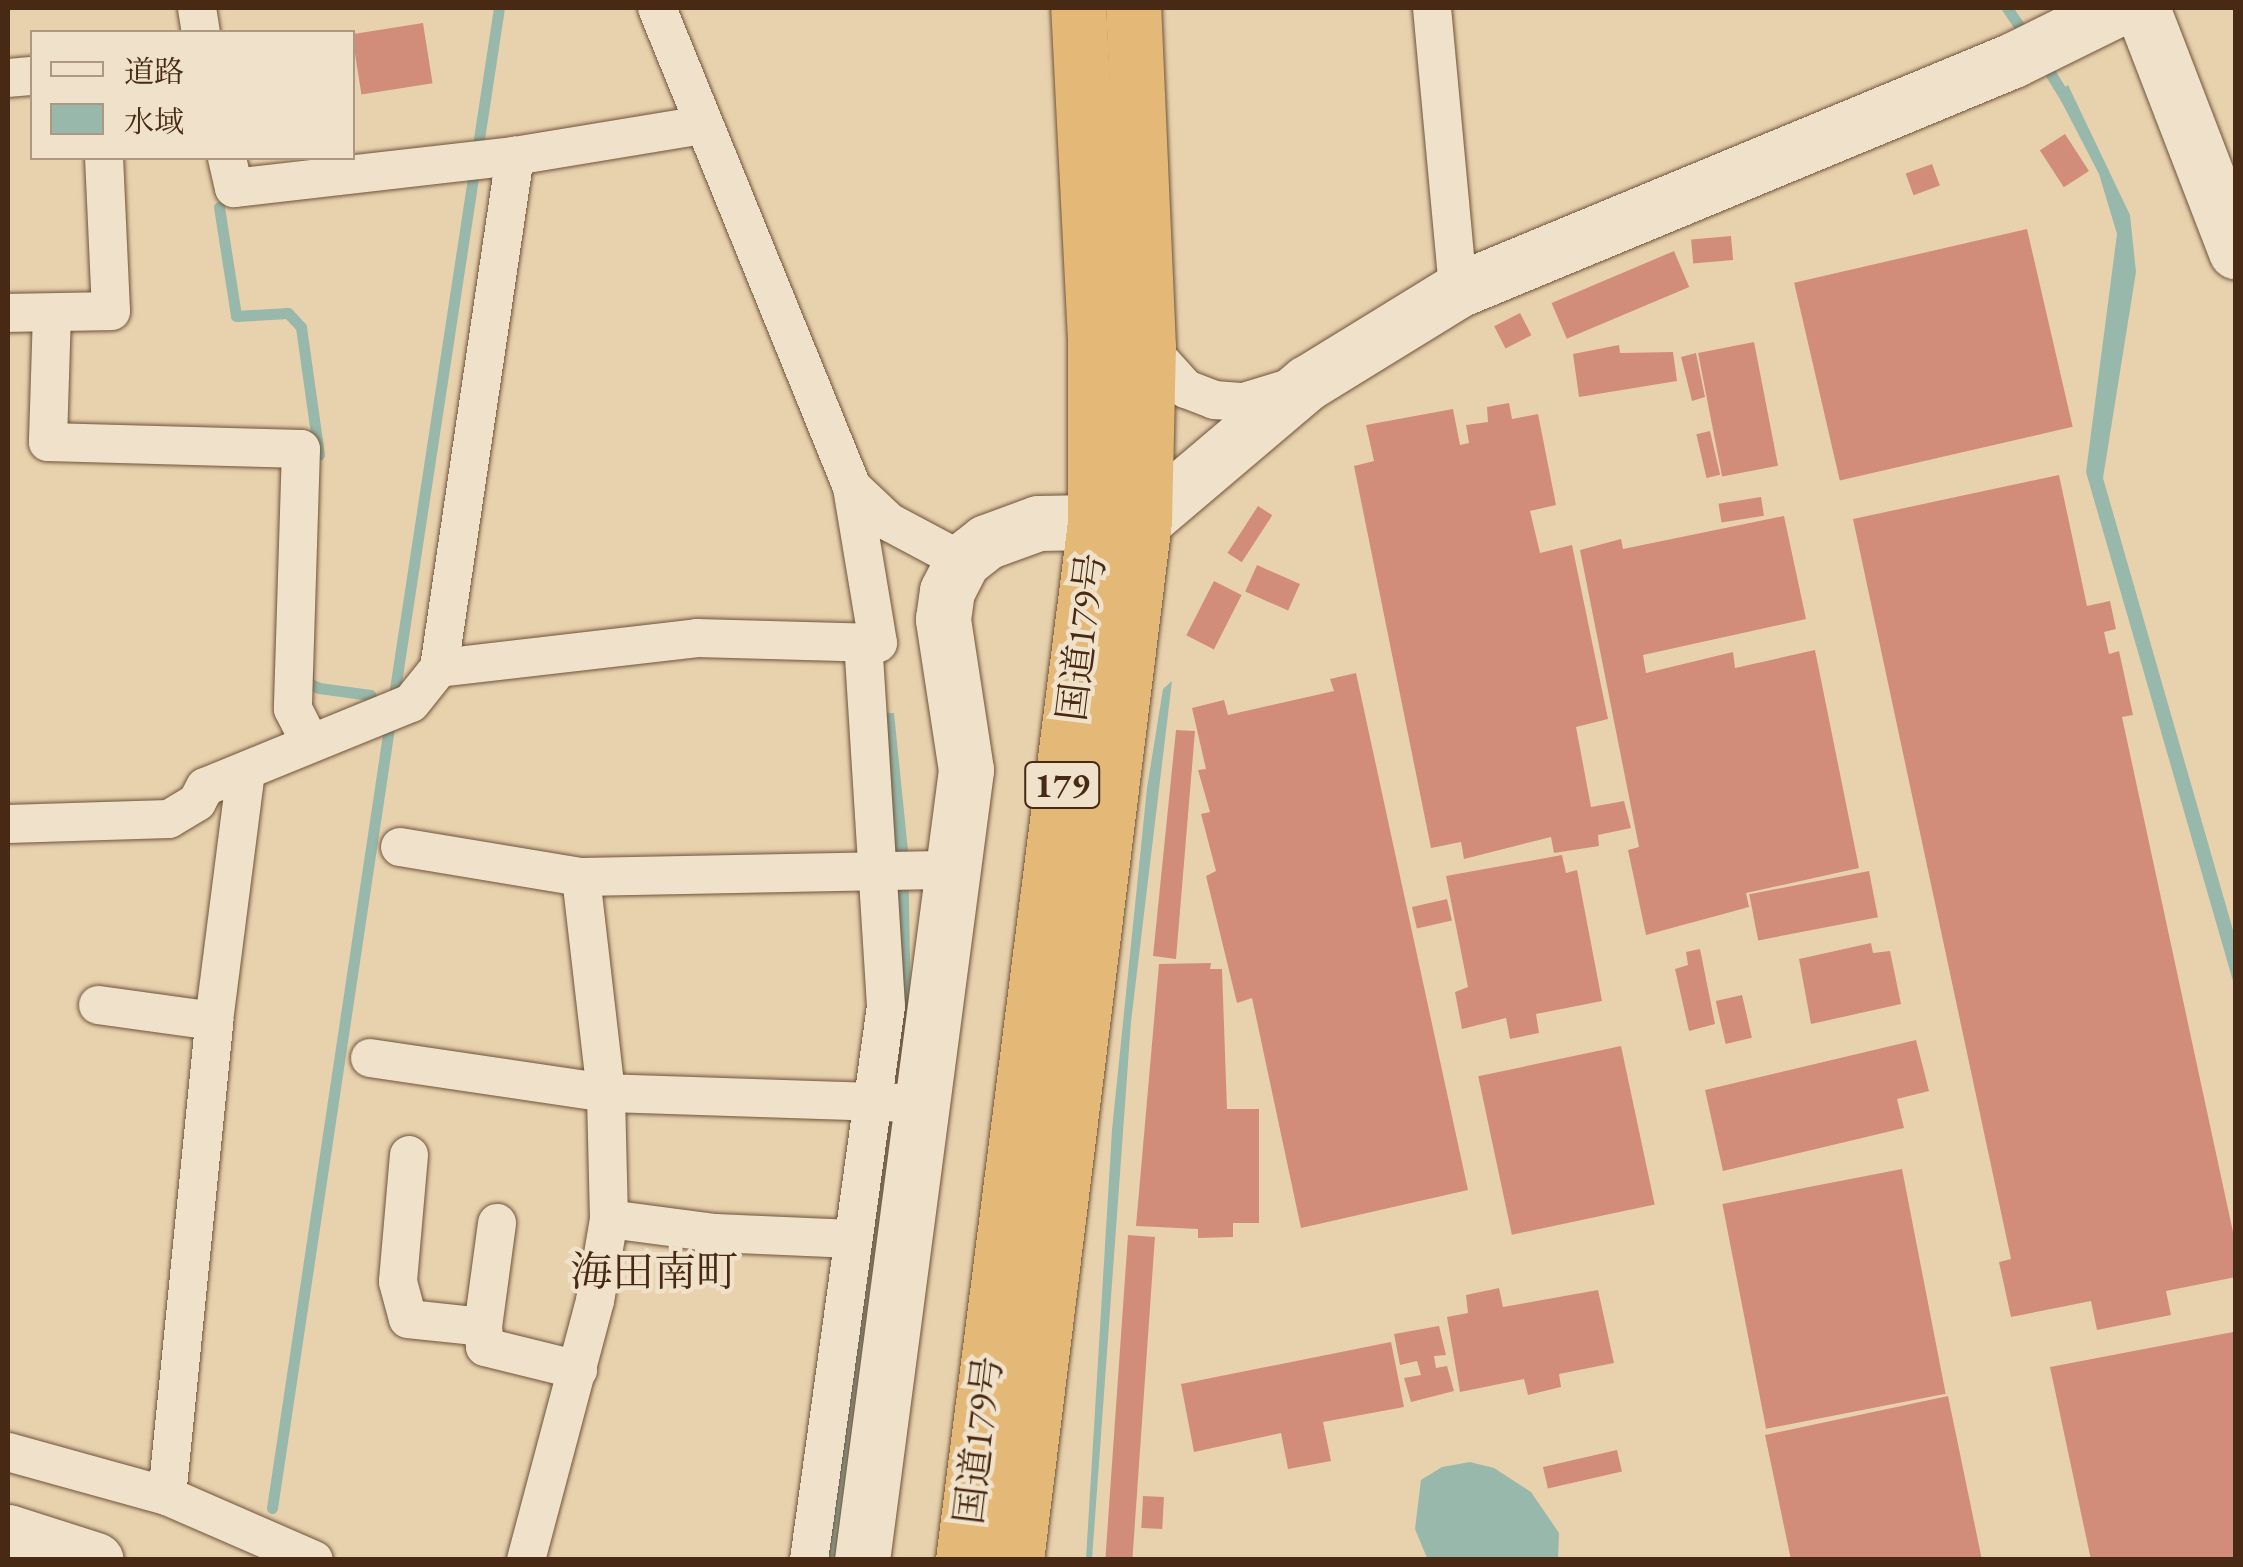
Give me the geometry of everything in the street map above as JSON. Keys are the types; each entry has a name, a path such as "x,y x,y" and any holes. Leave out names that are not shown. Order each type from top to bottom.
{"highway":[{"name":"国道179号","path":"1016,1560 1120,522 1095,338 1078,8"},
{"name":"国道179号","path":"963,1560 1148,347 1133,8"}],"street":[{"path":"439,668 697,638 878,644 852,487 657,8"},
{"path":"1432,8 1458,290"},
{"path":"810,1560 853,1239 900,1103 954,870 966,770 943,618 947,591 962,561 986,542 1038,522 1120,522 1306,383 1458,290 2013,60 2118,8"},
{"path":"2142,8 2236,252"},
{"path":"227,160 234,188 515,156 704,126"},
{"path":"8,824 169,819 197,802 205,786 246,771 308,740 412,703 439,668 515,156"},
{"path":"8,313 111,311 104,160"},
{"path":"52,312 48,442 301,449 293,709 308,740"},
{"path":"1148,347 1186,389 1214,400 1244,402 1306,383"},
{"path":"852,487 889,522 962,561"},
{"path":"862,643 886,1006 900,1103 862,1560"},
{"path":"167,1496 214,1021 246,771"},
{"path":"400,846 581,877 954,870"},
{"path":"526,1560 578,1370 609,1219 606,1093 581,877"},
{"path":"98,1005 214,1021"},
{"path":"370,1058 606,1093 900,1103"},
{"path":"409,1155 398,1282 408,1319 483,1327"},
{"path":"609,1219 715,1233 853,1239"},
{"path":"497,1223 483,1327 485,1346 578,1370"},
{"path":"8,1452 167,1496 314,1560"},
{"path":"8,1532 96,1560"}],"water":[{"path":"2068,85 2130,215 2136,272 2103,478 2235,937 2235,988 2086,472 2117,234 2099,174 2057,93"},
{"path":"1172,681 1131,1022 1092,1559 1086,1559 1112,1130 1147,788 1163,689"},
{"path":"879,713 894,713 908,851 911,1011 842,1559 821,1560 859,1304"},
{"path":"1470,1462 1494,1468 1531,1492 1559,1533 1558,1559 1427,1558 1415,1529 1421,1480 1442,1467"}],"building":[{"path":"423,23 433,83 361,95 355,34"},
{"path":"2065,134 2089,171 2064,187 2040,150"},
{"path":"1932,164 1940,186 1914,195 1906,174"},
{"path":"2027,229 2073,427 1840,481 1794,283"},
{"path":"1731,236 1733,260 1693,263 1691,239"},
{"path":"1674,251 1689,287 1567,339 1552,303"},
{"path":"1520,313 1531,335 1506,348 1494,326"},
{"path":"1754,342 1778,466 1722,477 1698,353"},
{"path":"1619,345 1620,353 1673,352 1677,381 1579,397 1573,354"},
{"path":"1696,353 1705,397 1692,401 1681,357"},
{"path":"1509,403 1512,419 1538,414 1556,505 1530,511 1540,553 1572,545 1608,719 1576,727 1591,807 1624,801 1631,828 1598,835 1599,846 1554,853 1551,837 1464,859 1461,842 1431,848 1354,466 1374,461 1366,425 1453,409 1460,445 1469,443 1466,425 1488,422 1487,407"},
{"path":"1710,431 1720,475 1706,478 1696,434"},
{"path":"2059,475 2087,606 2110,601 2116,629 2104,632 2109,654 2119,651 2133,715 2122,717 2236,1246 2236,1277 2166,1291 2171,1315 2097,1330 2091,1301 2011,1317 1999,1262 2011,1259 1853,519"},
{"path":"1761,497 1764,516 1722,522 1719,504"},
{"path":"1258,506 1272,515 1242,562 1228,553"},
{"path":"1784,516 1806,619 1643,655 1646,673 1733,652 1735,668 1815,650 1859,868 1746,893 1749,907 1646,935 1628,850 1639,847 1580,550 1621,539 1623,549"},
{"path":"1257,565 1300,584 1288,611 1245,591"},
{"path":"1214,581 1242,595 1214,649 1186,635"},
{"path":"1356,673 1468,1190 1301,1228 1252,998 1237,1003 1206,876 1216,871 1201,814 1210,812 1198,770 1206,769 1192,708 1224,700 1228,715 1334,691 1330,679"},
{"path":"1176,730 1195,731 1176,959 1153,956"},
{"path":"1562,855 1566,873 1577,870 1602,1001 1536,1014 1539,1033 1510,1039 1506,1018 1462,1029 1455,992 1468,987 1446,876"},
{"path":"1869,871 1878,917 1758,940 1749,894"},
{"path":"1447,899 1452,920 1417,929 1412,907"},
{"path":"1871,943 1873,953 1890,951 1901,1004 1811,1024 1799,959"},
{"path":"1700,949 1715,1024 1689,1031 1675,969 1688,965 1686,952"},
{"path":"1211,963 1210,969 1222,969 1227,1109 1259,1109 1259,1223 1233,1223 1233,1237 1198,1238 1198,1229 1136,1226 1159,964"},
{"path":"1742,995 1752,1038 1726,1044 1716,1001"},
{"path":"1916,1040 1929,1091 1897,1099 1904,1128 1723,1171 1705,1090"},
{"path":"1621,1046 1655,1204 1512,1235 1478,1076"},
{"path":"1902,1169 1946,1394 1766,1429 1722,1204"},
{"path":"1128,1235 1155,1237 1132,1560 1105,1560"},
{"path":"1499,1288 1503,1307 1598,1290 1614,1363 1559,1374 1561,1387 1528,1395 1524,1379 1460,1392 1447,1317 1468,1313 1466,1295"},
{"path":"1439,1326 1446,1355 1434,1356 1436,1368 1447,1366 1454,1391 1411,1402 1404,1378 1421,1375 1417,1361 1400,1365 1394,1334"},
{"path":"2233,1332 2236,1560 2091,1560 2050,1367"},
{"path":"1391,1342 1404,1407 1323,1422 1331,1461 1288,1469 1281,1433 1194,1452 1181,1384"},
{"path":"1948,1396 1982,1560 1791,1560 1765,1435"},
{"path":"1617,1450 1622,1471 1548,1489 1543,1467"},
{"path":"1143,1496 1164,1497 1162,1529 1141,1528"}],"waterway":[{"path":"393,702 499,8"},
{"path":"2007,8 2028,39"},
{"path":"2044,63 2068,102"},
{"path":"219,207 236,316 288,313 301,327 319,455"},
{"path":"308,673 308,683 319,688 371,695"},
{"path":"272,1508 390,721"}],"district":[{"name":"海田南町","path":"654,1272"}]}
